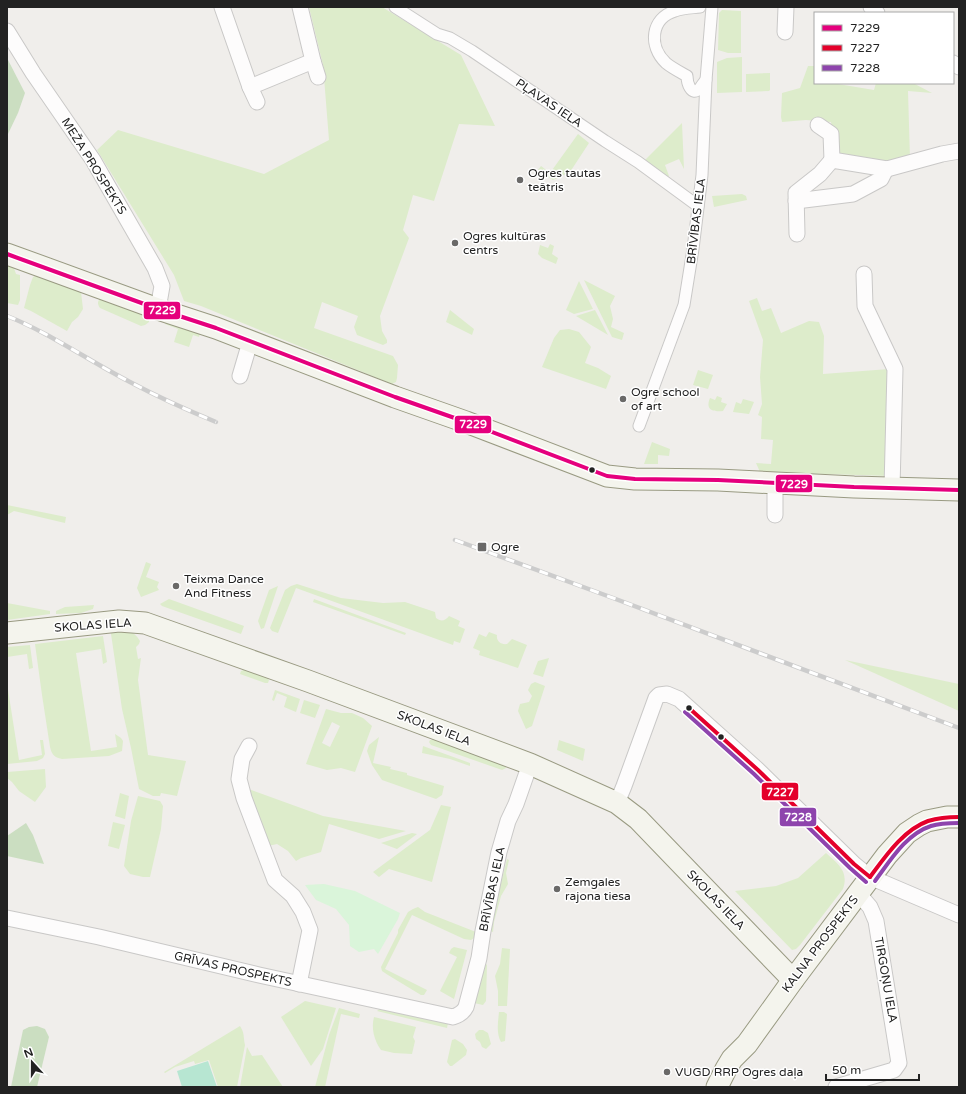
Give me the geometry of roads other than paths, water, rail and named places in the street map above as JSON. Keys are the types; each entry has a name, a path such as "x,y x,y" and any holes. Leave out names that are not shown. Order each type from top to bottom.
{"main road":[{"path":"7,254 158,309 216,328 607,476 635,479 718,480 959,490"},
{"name":"SKOLAS IELA","path":"7,633 119,621 145,622 315,683 530,764 617,803 638,819 793,980"},
{"name":"KALNA PROSPEKTS","path":"747,1044 864,885 907,834 927,821 947,817 959,817"},
{"path":"717,1087 732,1059 747,1044"},
{"path":"733,1087 741,1067 747,1044"}],"street":[{"path":"222,7 250,87 257,102"},
{"path":"300,7 318,78"},
{"name":"PĻAVAS IELA","path":"395,7 437,34 450,38 472,51 638,162 698,206"},
{"path":"700,7 675,11 665,16 658,24 654,34 658,52 665,62 687,76 689,88 696,91 706,80"},
{"name":"BRĪVĪBAS IELA","path":"639,426 684,305 702,175 706,80 712,7"},
{"path":"785,32 786,7"},
{"name":"MEŽA PROSPEKTS","path":"7,31 33,73 93,160 155,268 162,286 158,309"},
{"path":"250,87 313,62"},
{"path":"797,234 796,193 820,174 832,160 831,134 818,125"},
{"path":"832,160 887,169 942,154 959,151"},
{"path":"796,201 853,194 881,179 887,169"},
{"path":"864,274 865,306 895,369 892,488"},
{"path":"240,376 250,342"},
{"path":"775,483 775,515"},
{"name":"TIRGOŅU IELA","path":"617,803 656,698 659,695 667,694 679,699 758,770 854,864 864,885 870,907 876,921 899,1063 894,1070 836,1087"},
{"path":"250,746 242,759 238,779 244,798 275,880 293,896 303,912 310,930 299,984"},
{"name":"BRĪVĪBAS IELA","path":"460,1015 466,1007 479,958 498,859 508,821 516,804 530,764"},
{"path":"864,885 959,915"},
{"name":"GRĪVAS PROSPEKTS","path":"7,918 99,937 299,984 453,1017 460,1015"}],"railway":[{"path":"7,316 54,339 141,388 216,422"},
{"path":"455,540 959,728"}],"place":[{"name":"Ogres tautas teātris","path":"520,180"},
{"name":"Ogres kultūras centrs","path":"455,243"},
{"name":"Ogre school of art","path":"623,399"},
{"name":"Ogre","path":"482,547"},
{"name":"Teixma Dance And Fitness","path":"176,586"},
{"name":"Zemgales rajona tiesa","path":"557,889"},
{"name":"VUGD RRP Ogres daļa","path":"667,1072"}]}
